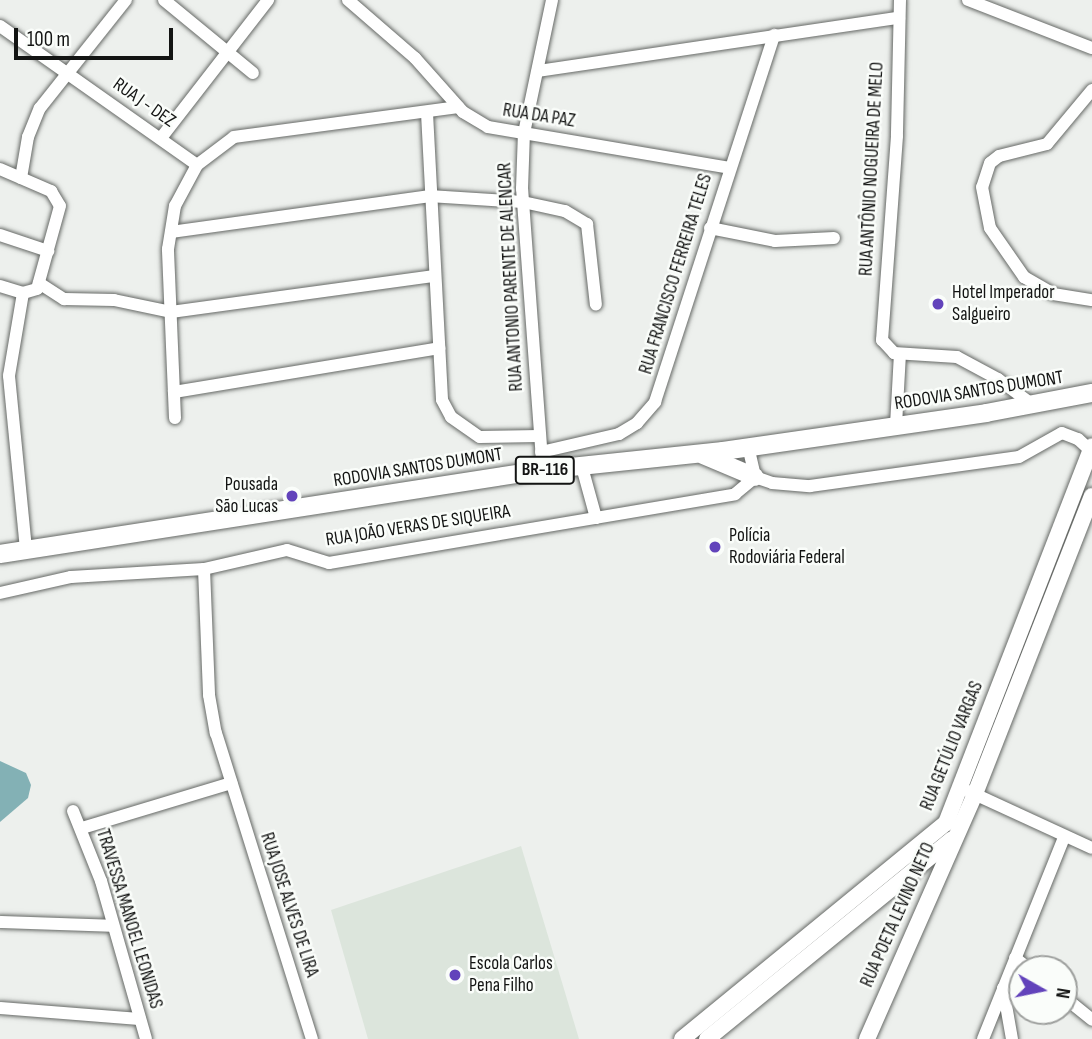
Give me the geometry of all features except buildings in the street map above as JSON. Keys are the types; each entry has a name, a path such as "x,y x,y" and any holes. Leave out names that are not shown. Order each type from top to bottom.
{"highway":[{"name":"RODOVIA SANTOS DUMONT","path":"0,554 542,470 700,454 1033,405 1092,391"},
{"path":"700,454 755,477"}],"main road":[{"name":"RUA GETÚLIO VARGAS","path":"769,978 946,823 968,791 1091,448"},
{"name":"RUA POETA LEVINO NETO","path":"867,1039 957,835 968,791 1092,496"},
{"name":"RUA GETÚLIO VARGAS","path":"695,1037 957,835"}],"street":[{"path":"21,178 28,137 40,108 126,0"},
{"path":"164,0 253,73"},
{"path":"161,138 268,0"},
{"name":"RUA DA PAZ","path":"348,0 415,58 458,107 488,127 730,168"},
{"name":"RUA ANTONIO PARENTE DE ALENCAR","path":"542,470 523,202 524,133 552,0"},
{"name":"RUA ANTÔNIO NOGUEIRA DE MELO","path":"900,0 897,136 882,340 889,351 900,354"},
{"path":"968,0 1092,48"},
{"path":"538,71 899,18"},
{"name":"RUA J - DEZ","path":"0,26 197,165"},
{"name":"RUA FRANCISCO FERREIRA TELES","path":"541,452 620,434 645,416 660,390 774,35"},
{"path":"1092,90 1048,144 999,156 990,163 982,187 990,228 1024,277 1053,294 1092,300"},
{"path":"175,418 167,278 171,232 175,206 197,165 234,137 458,107"},
{"path":"427,113 429,196 442,400 461,426 480,437 539,436"},
{"path":"0,169 51,191 60,202 35,291 25,293 0,286"},
{"path":"171,232 429,196 523,202 565,211 587,224 596,305"},
{"path":"710,228 775,241 834,238"},
{"path":"0,235 48,251"},
{"path":"39,283 64,299 114,300 171,312 435,276"},
{"path":"25,293 12,341 9,387 26,550"},
{"path":"174,392 439,348"},
{"path":"897,425 900,354 957,357 998,379 1033,405"},
{"path":"748,446 755,477 772,483 810,486 920,473 1019,457 1062,433 1091,448"},
{"path":"582,467 596,518"},
{"name":"RUA JOÃO VERAS DE SIQUEIRA","path":"0,593 71,576 204,569 287,550 329,563 735,494 755,477"},
{"name":"RUA JOSE ALVES DE LIRA","path":"204,569 209,695 231,783 312,1039"},
{"path":"82,828 231,783"},
{"path":"968,791 1092,848"},
{"name":"TRAVESSA MANOEL LEONIDAS","path":"73,811 82,828 146,1039"},
{"path":"1016,955 1064,837"},
{"path":"0,922 112,926"},
{"path":"983,1039 1008,976"},
{"path":"1003,988 1012,1039"},
{"path":"0,1008 140,1019"}],"shaded area":[{"name":"Escola Carlos Pena Filho","path":"521,846 579,1039 368,1039 331,910"}],"water":[{"path":"0,761 26,773 31,785 28,798 0,822"}],"place":[{"name":"Hotel Imperador Salgueiro","path":"938,304"},
{"name":"Pousada São Lucas","path":"292,496"},
{"name":"Polícia Rodoviária Federal","path":"715,547"},
{"name":"Escola Carlos Pena Filho","path":"455,975"}]}
